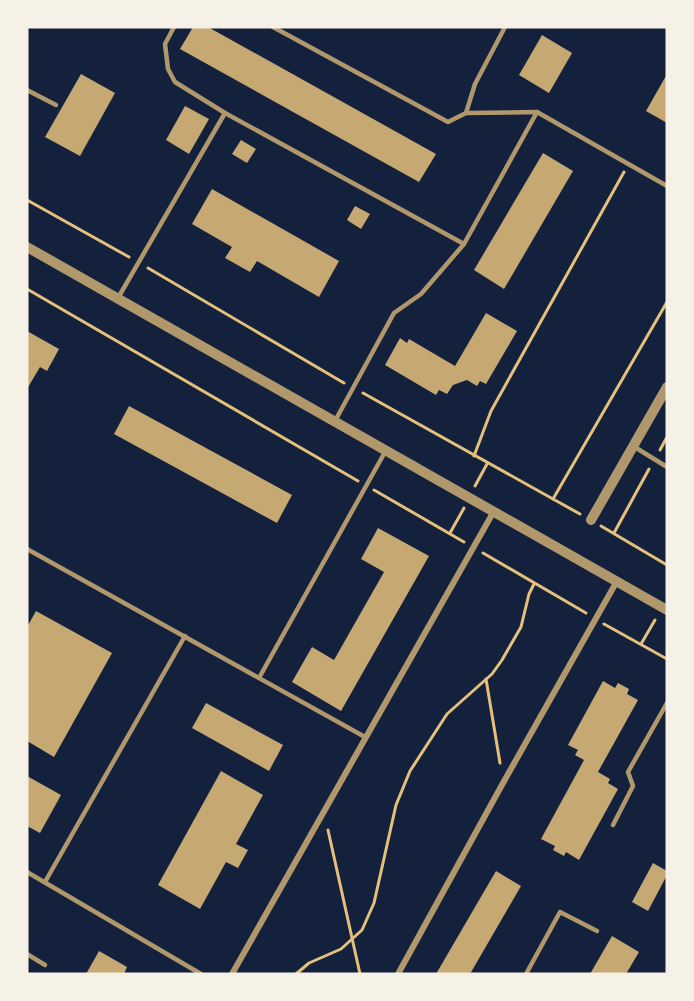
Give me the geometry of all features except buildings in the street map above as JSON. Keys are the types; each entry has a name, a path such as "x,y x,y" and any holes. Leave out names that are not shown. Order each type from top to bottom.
{"street":[{"path":"27,247 667,609"},
{"path":"591,520 667,387"},
{"path":"232,974 494,511"},
{"path":"398,974 617,581"}],"lane":[{"path":"174,27 165,44 168,69 175,82 464,244"},
{"path":"273,27 447,122 465,113 537,112 667,186"},
{"path":"465,113 475,84 505,27"},
{"path":"27,90 57,105"},
{"path":"118,298 225,112"},
{"path":"335,421 394,313 421,294 464,244 537,112"},
{"path":"633,446 667,467"},
{"path":"259,678 387,450"},
{"path":"27,549 365,738"},
{"path":"45,882 185,636"},
{"path":"613,825 633,786 628,772 667,704"},
{"path":"27,872 201,974"},
{"path":"526,974 560,912 597,931"},
{"path":"27,954 45,965"}],"path":[{"path":"474,456 490,411 628,165"},
{"path":"27,200 353,388 553,499 667,302"},
{"path":"27,289 596,619"},
{"path":"667,437 614,533 667,565"},
{"path":"296,974 309,963 341,949 362,930 374,903 396,805 410,771 447,714 497,668 521,627 529,594 534,584"},
{"path":"615,630 667,659"},
{"path":"486,679 503,783"},
{"path":"327,825 360,974"}]}
